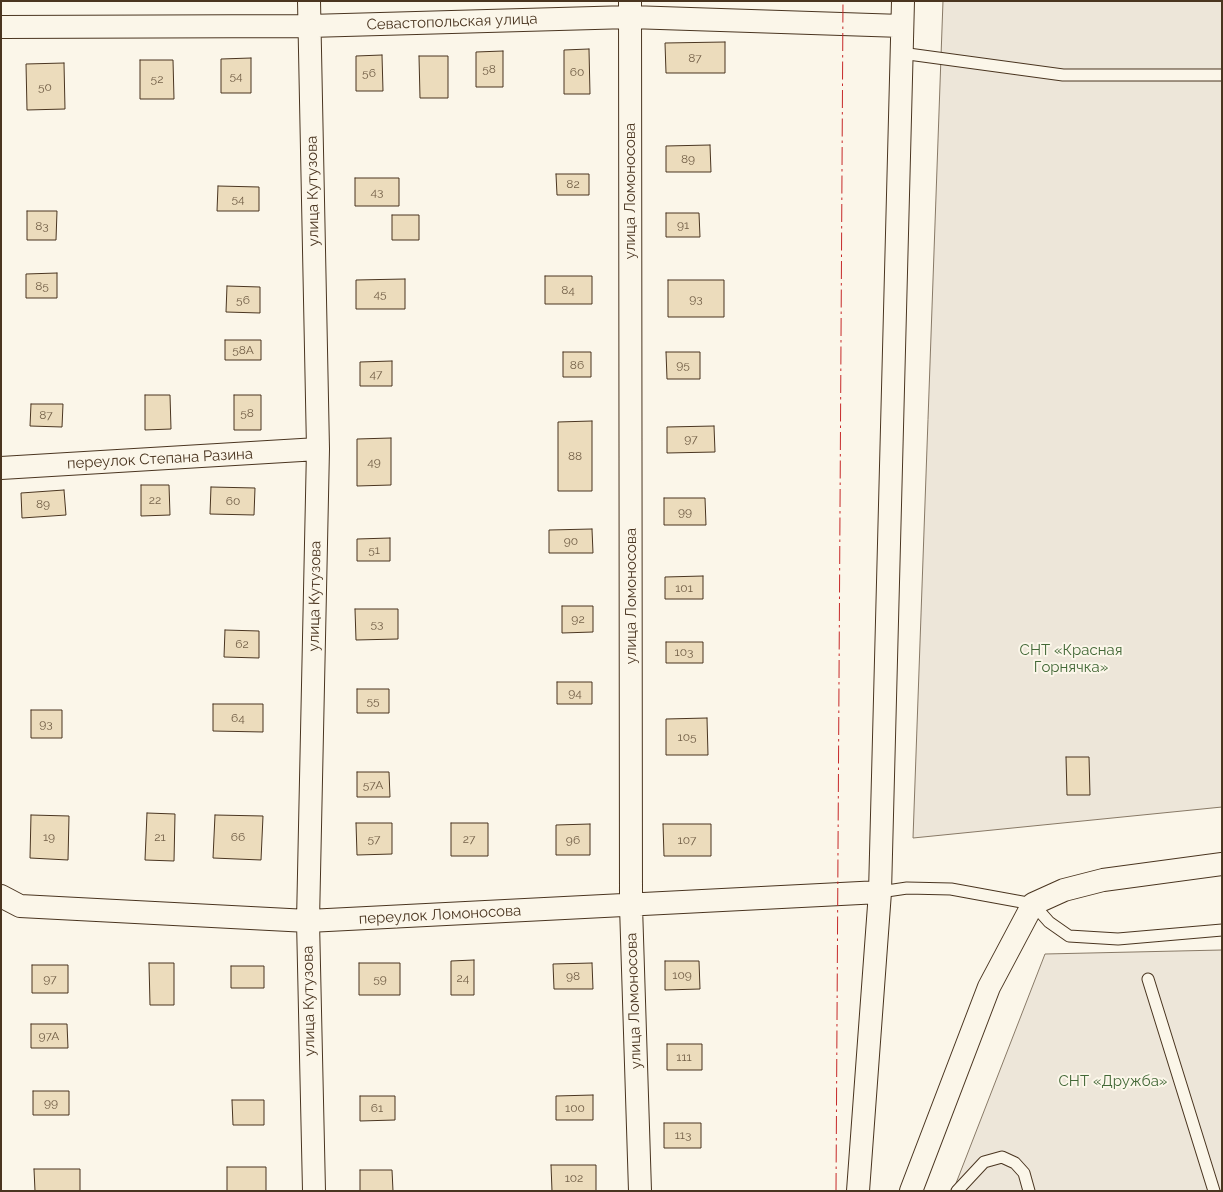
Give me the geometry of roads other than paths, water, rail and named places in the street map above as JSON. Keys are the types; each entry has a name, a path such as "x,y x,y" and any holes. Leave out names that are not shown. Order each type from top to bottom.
{"street":[{"name":"улица Кутузова","path":"309,1 318,449 308,921 314,1191"},
{"path":"858,1191 880,892 903,1"},
{"name":"Севастопольская улица","path":"1,27 309,26 630,9 902,26"},
{"name":"улица Ломоносова","path":"630,9 631,906 640,1191"},
{"name":"переулок Степана Разина","path":"1,468 318,449"},
{"path":"911,1191 989,987 1033,904 1064,890 1103,880 1222,864"},
{"name":"переулок Ломоносова","path":"1,896 20,906 308,921 880,892"}],"lane":[{"path":"901,53 1063,75 1222,75"},
{"path":"880,892 907,888 951,889 1033,904 1049,922 1070,936 1118,939 1222,930"},
{"path":"1148,979 1214,1191"},
{"path":"957,1191 984,1162 1002,1157 1015,1162 1024,1173 1029,1191"}],"park label":[{"name":"СНТ «Красная Горнячка»","path":"1071,658"},
{"name":"СНТ «Дружба»","path":"1113,1081"}]}
